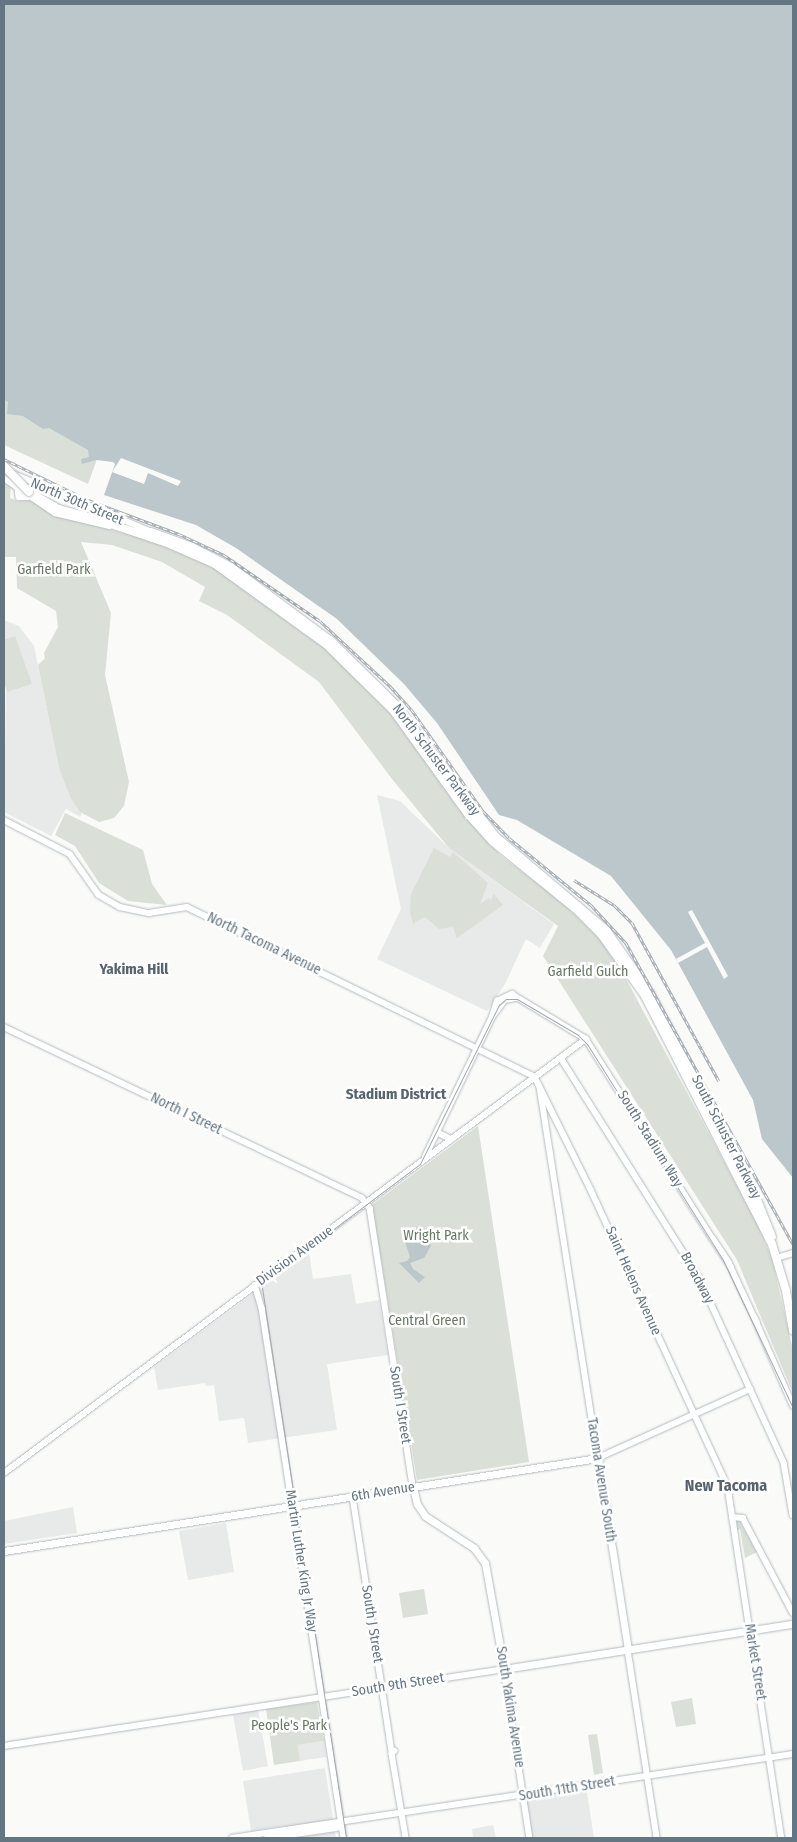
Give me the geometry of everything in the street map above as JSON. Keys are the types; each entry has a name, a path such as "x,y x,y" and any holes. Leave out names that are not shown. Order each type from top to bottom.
{"highway":[{"name":"North Schuster Parkway","path":"4,467 29,494 59,509 152,532 192,547 231,567 308,622 366,672 413,726 496,837 606,930 642,977 669,1035"},
{"name":"North Schuster Parkway","path":"99,520 135,532 215,564 304,626 362,676 409,730 468,814 492,841 578,911 601,934 628,969 669,1035"},
{"name":"South Schuster Parkway","path":"669,1035 749,1180 768,1222 772,1244 781,1257 793,1330"}],"main road":[{"name":"North 30th Street","path":"4,467 54,493 152,532"},
{"path":"4,478 17,489 19,497 29,494 64,516 135,532"},
{"path":"17,489 24,481 54,493"},
{"name":"North Tacoma Avenue","path":"4,820 70,854 99,895 120,907 149,913 187,907 478,1046 535,1077"},
{"path":"424,1158 492,1017 496,1001 506,997 517,998 586,1039"},
{"name":"North I Street","path":"4,1027 362,1198 366,1203"},
{"name":"Division Avenue","path":"4,1473 586,1039"},
{"name":"South Stadium Way","path":"586,1039 729,1263 793,1405"},
{"name":"Broadway","path":"561,1058 698,1277 784,1463 793,1515"},
{"name":"Saint Helens Avenue","path":"535,1077 550,1103 728,1487"},
{"name":"Tacoma Avenue South","path":"539,1084 657,1838"},
{"name":"Tacoma Avenue South","path":"546,1121 550,1103"},
{"path":"438,1132 451,1139"},
{"name":"South I Street","path":"366,1203 370,1208 413,1487 423,1513 474,1548 483,1558 490,1576"},
{"path":"781,1257 793,1253"},
{"name":"Martin Luther King Jr Way","path":"255,1285 259,1294 344,1838"},
{"name":"6th Avenue","path":"4,1551 598,1458 750,1389"},
{"name":"Market Street","path":"728,1487 782,1838"},
{"name":"South J Street","path":"353,1497 406,1838"},
{"path":"732,1517 743,1518 793,1613"},
{"name":"South Yakima Avenue","path":"490,1576 530,1838"},
{"name":"South 9th Street","path":"4,1746 793,1624"},
{"name":"South 11th Street","path":"232,1838 341,1824 793,1754"},
{"name":"South 11th Street","path":"267,1838 336,1828 341,1824"}],"shaded area":[{"path":"4,4 793,4 793,1178 762,1139 753,1100 671,950 611,876 517,820 499,815 437,723 404,684 337,619 236,548 196,525 104,495 115,464 113,462 96,460 82,464 81,459 89,457 88,450 49,428 43,429 23,416 7,414 8,402 4,400"},
{"path":"4,620 19,626 34,646 59,768 70,797 82,814 80,817 66,809 51,836 4,812 6,694"},
{"path":"377,795 400,801 449,848 554,924 540,948 526,939 505,984 487,1011 377,959 401,909"},
{"path":"416,1227 426,1230 431,1246 424,1258 410,1263 413,1269 425,1277 419,1283 399,1263 407,1261 410,1257 403,1235"},
{"path":"309,1252 313,1279 351,1274 356,1304 379,1300 388,1355 327,1364 337,1430 248,1443 244,1418 219,1421 214,1385 206,1386 205,1383 158,1390 154,1367"},
{"path":"73,1507 77,1533 4,1544 4,1521"},
{"path":"226,1523 234,1572 188,1580 179,1531"},
{"path":"258,1710 268,1766 243,1771 233,1715"},
{"path":"324,1741 326,1757 300,1761 298,1745"},
{"path":"325,1768 336,1838 286,1838 284,1826 251,1831 243,1781"},
{"path":"586,1786 594,1838 530,1838 524,1796"},
{"path":"493,1825 496,1838 473,1838 472,1829"}],"green space":[{"path":"4,392 100,451 88,484 4,445"},
{"name":"Garfield Gulch","path":"4,479 11,485 10,498 18,501 29,500 64,518 143,538 212,566 319,643 389,711 467,818 500,855 560,900 610,949 758,1225 772,1259 793,1350 793,1393 737,1260 543,956 558,926 449,848 392,779 319,682 227,615 199,601 205,587 162,562 112,545 81,542 111,613 105,675 129,782 124,806 114,818 99,822 80,812 70,797 59,768 38,665 45,658 44,653 58,627 56,611 17,588 16,557 4,557"},
{"path":"15,636 32,684 7,692 4,682 4,640"},
{"path":"65,813 143,850 152,884 167,905 128,901 99,883 75,846 55,835"},
{"path":"434,848 450,857 453,852 488,883 480,904 489,898 490,901 494,894 503,905 457,938 453,927 439,929 425,917 415,922 414,926 410,913 411,894"},
{"name":"Wright Park","path":"478,1126 529,1462 417,1480 372,1205"},
{"path":"737,1519 743,1520 741,1524 757,1552 745,1558 740,1529 736,1531"},
{"path":"424,1589 428,1614 403,1618 399,1593"},
{"path":"692,1698 696,1724 676,1727 671,1702"},
{"name":"People's Park","path":"317,1702 324,1741 298,1745 300,1761 274,1765 266,1709"},
{"path":"597,1734 603,1773 594,1775 588,1735"}],"pier":[{"path":"121,458 181,481 178,486 148,473 144,484 112,472"},
{"path":"692,910 728,976 724,979 707,947 678,963 676,959 705,943 688,912"}],"tram line":[{"path":"346,1838 262,1287 266,1280 420,1164 499,1005 506,999 517,999 578,1035 587,1044 722,1258 793,1408"}],"railway":[{"path":"4,459 88,500 179,534 224,555 320,621 390,686 411,709 483,811 509,838 591,905 626,943 793,1244"},
{"path":"574,880 614,905 632,923 719,1081"}],"district":[{"name":"Yakima Hill","path":"134,970"},
{"name":"Stadium District","path":"396,1095"},
{"name":"New Tacoma","path":"726,1486"}],"park label":[{"name":"Garfield Park","path":"54,570"},
{"name":"Central Green","path":"427,1321"}]}
